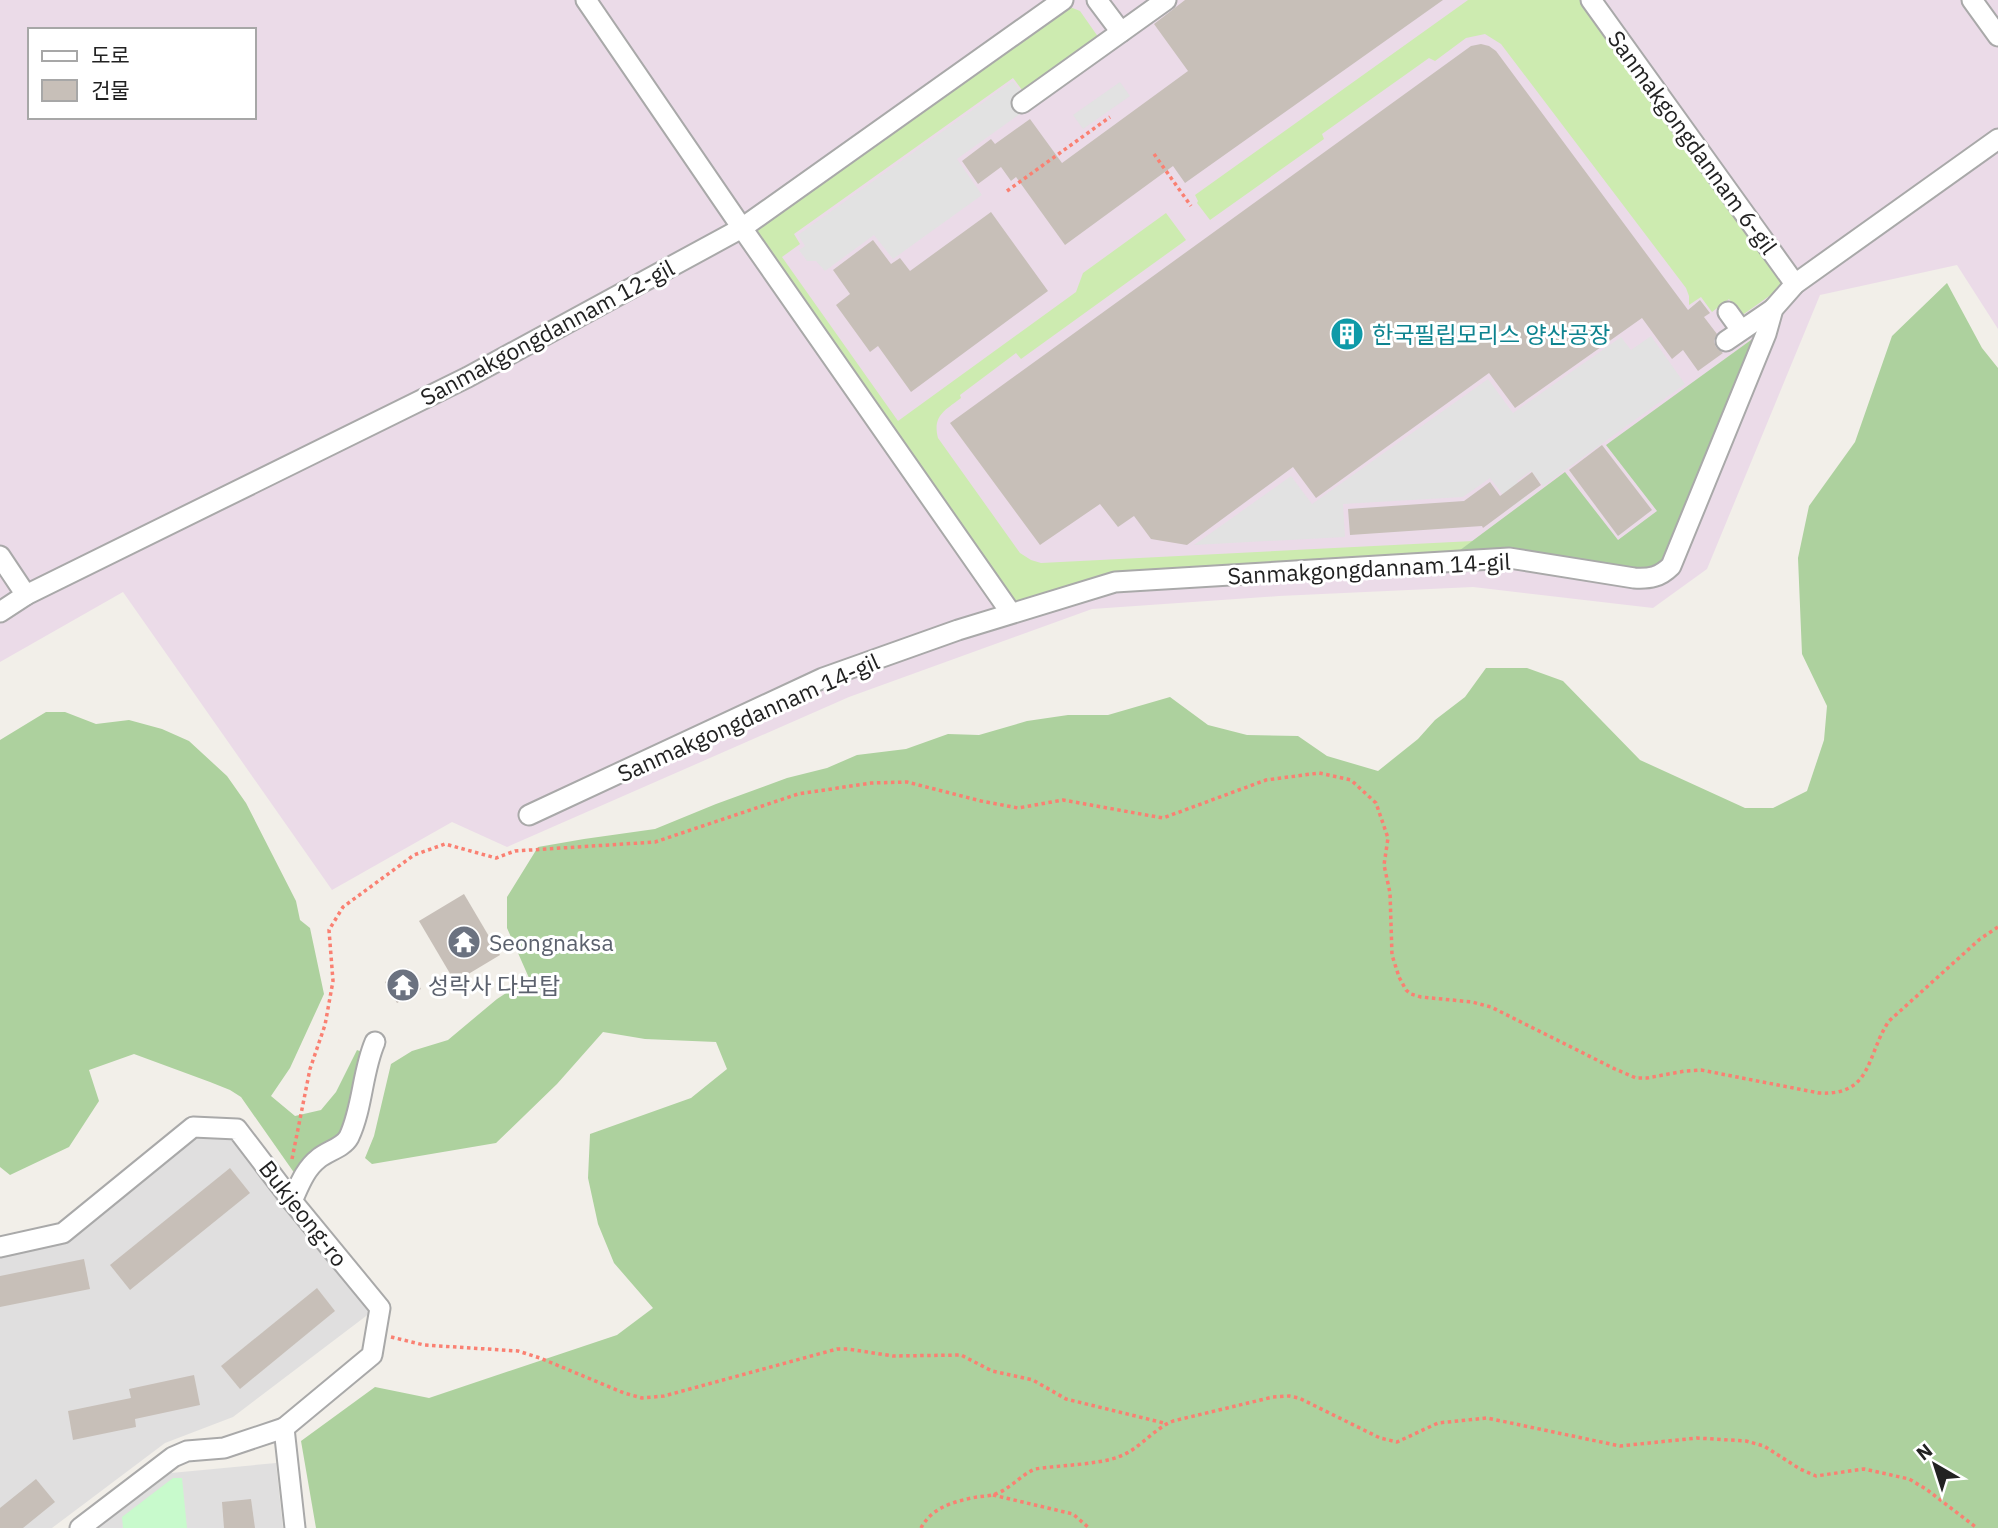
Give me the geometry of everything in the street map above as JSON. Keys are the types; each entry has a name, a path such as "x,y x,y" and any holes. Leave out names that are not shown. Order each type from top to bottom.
{"street":[{"path":"586,0 1011,613"},
{"name":"Sanmakgongdannam 12-gil","path":"0,612 26,595 468,377 742,228 1063,0"},
{"path":"1097,0 1121,32"},
{"path":"1022,103 1166,0"},
{"name":"Sanmakgongdannam 6-gil","path":"1591,0 1795,284"},
{"path":"1972,0 1998,36"},
{"name":"Sanmakgongdannam 14-gil","path":"529,815 823,678 958,629 1115,582 1510,558 1634,578 1655,578 1671,566 1766,334 1773,309 1795,284 1998,139"},
{"path":"1728,312 1734,335 1773,309"},
{"path":"0,556 26,595"},
{"path":"288,1195 312,1163 349,1137 363,1092 370,1052 375,1042"},
{"name":"Bukjeong-ro","path":"0,1247 63,1233 193,1127 237,1129 380,1308 372,1355 284,1428"},
{"path":"80,1528 173,1457 187,1451 224,1448 284,1428 295,1528"}],"path":[{"path":"1007,191 1110,117"},
{"path":"1154,154 1191,206"},
{"path":"288,1195 310,1069 325,1025 333,981 329,930 344,908 364,892 414,855 445,844 496,858 515,851 655,842 799,794 871,783 906,782 1018,808 1063,800 1163,818 1266,780 1319,773 1351,780 1376,803 1388,838 1384,865 1390,893 1392,955 1399,977 1411,994 1491,1007 1636,1077 1647,1078 1701,1070 1834,1094 1844,1091 1863,1075 1882,1030 1897,1012 1980,939 1998,927"},
{"path":"376,1333 424,1345 518,1351 642,1398 664,1396 837,1349 893,1356 961,1355 992,1371 1033,1380 1066,1399 1166,1424"},
{"path":"921,1528 927,1517 945,1506 963,1499 996,1494 1035,1469 1119,1457 1166,1424 1273,1397 1289,1396 1299,1398 1383,1439 1394,1441 1431,1425 1479,1418 1506,1421 1620,1446 1697,1438 1746,1441 1768,1448 1816,1476 1864,1469 1909,1479 1978,1528"},
{"path":"991,1495 1073,1514 1089,1528"}],"shaded area":[{"path":"0,0 1998,0 1998,329 1957,265 1820,295 1707,569 1653,608 1473,587 1279,596 1092,609 849,697 507,847 452,822 332,890 123,592 0,662"},
{"path":"1013,81 1031,106 957,159 982,195 893,259 874,235 825,271 816,261 807,261 799,250 805,246 798,235"},
{"path":"1120,82 1130,96 1083,129 1073,115"},
{"path":"1651,336 1685,384 1543,486 1531,471 1517,481 1527,496 1512,507 1490,478 1463,497 1343,504 1345,537 1194,545 1291,476 1312,504 1488,379 1513,413 1621,337 1631,350"},
{"path":"194,1137 233,1138 374,1310 233,1417 165,1443 52,1528 0,1528 0,1256 67,1240"},
{"path":"276,1463 283,1528 98,1528 171,1473"}],"green space":[{"path":"1468,0 1588,0 1785,285 1741,316 1729,299 1712,312 1701,297 1689,305 1686,288 1501,44 1485,34 1466,38 1435,61 1429,58 1322,134 1324,139 1210,220 1197,203 1195,195"},
{"path":"1065,5 1080,11 1101,41 1026,95 1013,78 794,234 800,244 782,257 898,421 1076,292 1083,273 1166,213 1186,240 1021,359 1016,353 960,395 961,398 939,418 938,438 1020,553 1041,563 1473,541 1444,562 1115,582 1011,613 742,228"},
{"path":"1947,283 1982,348 1998,368 1998,1528 316,1528 301,1441 375,1387 429,1398 617,1335 653,1308 614,1263 598,1224 588,1178 590,1134 691,1098 727,1069 716,1042 645,1039 603,1032 557,1084 496,1143 372,1164 365,1158 374,1136 391,1064 412,1051 448,1040 497,999 529,978 507,928 507,897 538,847 655,829 716,804 787,778 827,768 857,755 906,749 948,734 979,735 1027,721 1068,715 1108,715 1170,697 1208,725 1247,735 1298,736 1327,756 1378,771 1465,697 1486,668 1527,668 1563,681 1640,760 1745,808 1773,808 1807,791 1824,740 1827,706 1802,654 1798,558 1809,506 1855,442 1892,336"},
{"path":"1762,332 1663,574 1444,562 1565,472 1618,540 1657,511 1606,445"},
{"path":"46,712 65,712 96,724 129,720 162,729 189,741 227,776 246,803 296,901 300,920 310,928 324,994 290,1068 271,1096 295,1116 321,1110 336,1092 357,1050 362,1052 346,1130 295,1174 241,1097 230,1090 134,1054 89,1070 99,1101 69,1147 10,1175 0,1167 0,740"},
{"path":"173,1478 182,1478 187,1528 123,1528 122,1517"}],"building":[{"path":"1185,0 1443,0 1185,183 1173,166 1065,245 1016,177 1011,181 1001,167 978,184 962,161 991,139 995,144 1030,119 1062,163 1188,71 1154,24"},
{"name":"한국필립모리스 양산공장","path":"1481,44 1496,51 1688,310 1700,300 1710,313 1704,317 1717,334 1714,341 1716,347 1723,353 1698,371 1683,350 1672,359 1642,318 1515,408 1489,373 1316,498 1293,467 1187,545 1151,539 1134,516 1118,527 1100,504 1040,545 950,423 1471,46"},
{"path":"991,212 1048,291 911,392 878,346 870,352 836,305 850,294 833,270 873,240 891,264 900,258 910,271"},
{"path":"1602,445 1652,510 1618,536 1569,470"},
{"path":"1532,472 1541,485 1483,528 1350,535 1348,509 1464,501 1490,482 1500,496"},
{"path":"464,894 500,955 455,982 419,921"},
{"name":"성락사 다보탑","path":"408,968 421,989 397,1003 385,982"},
{"path":"230,1168 250,1193 130,1290 110,1265"},
{"path":"84,1259 90,1289 0,1307 0,1276"},
{"path":"317,1288 335,1311 240,1389 221,1366"},
{"path":"194,1375 200,1405 135,1419 136,1427 73,1440 68,1411 131,1398 129,1389"},
{"path":"36,1479 55,1502 23,1528 0,1528 0,1508"},
{"path":"251,1499 255,1528 224,1528 222,1502"}],"place":[{"name":"한국필립모리스 양산공장","path":"1347,334"},
{"name":"Seongnaksa","path":"464,942"},
{"name":"성락사 다보탑","path":"403,985"}]}
